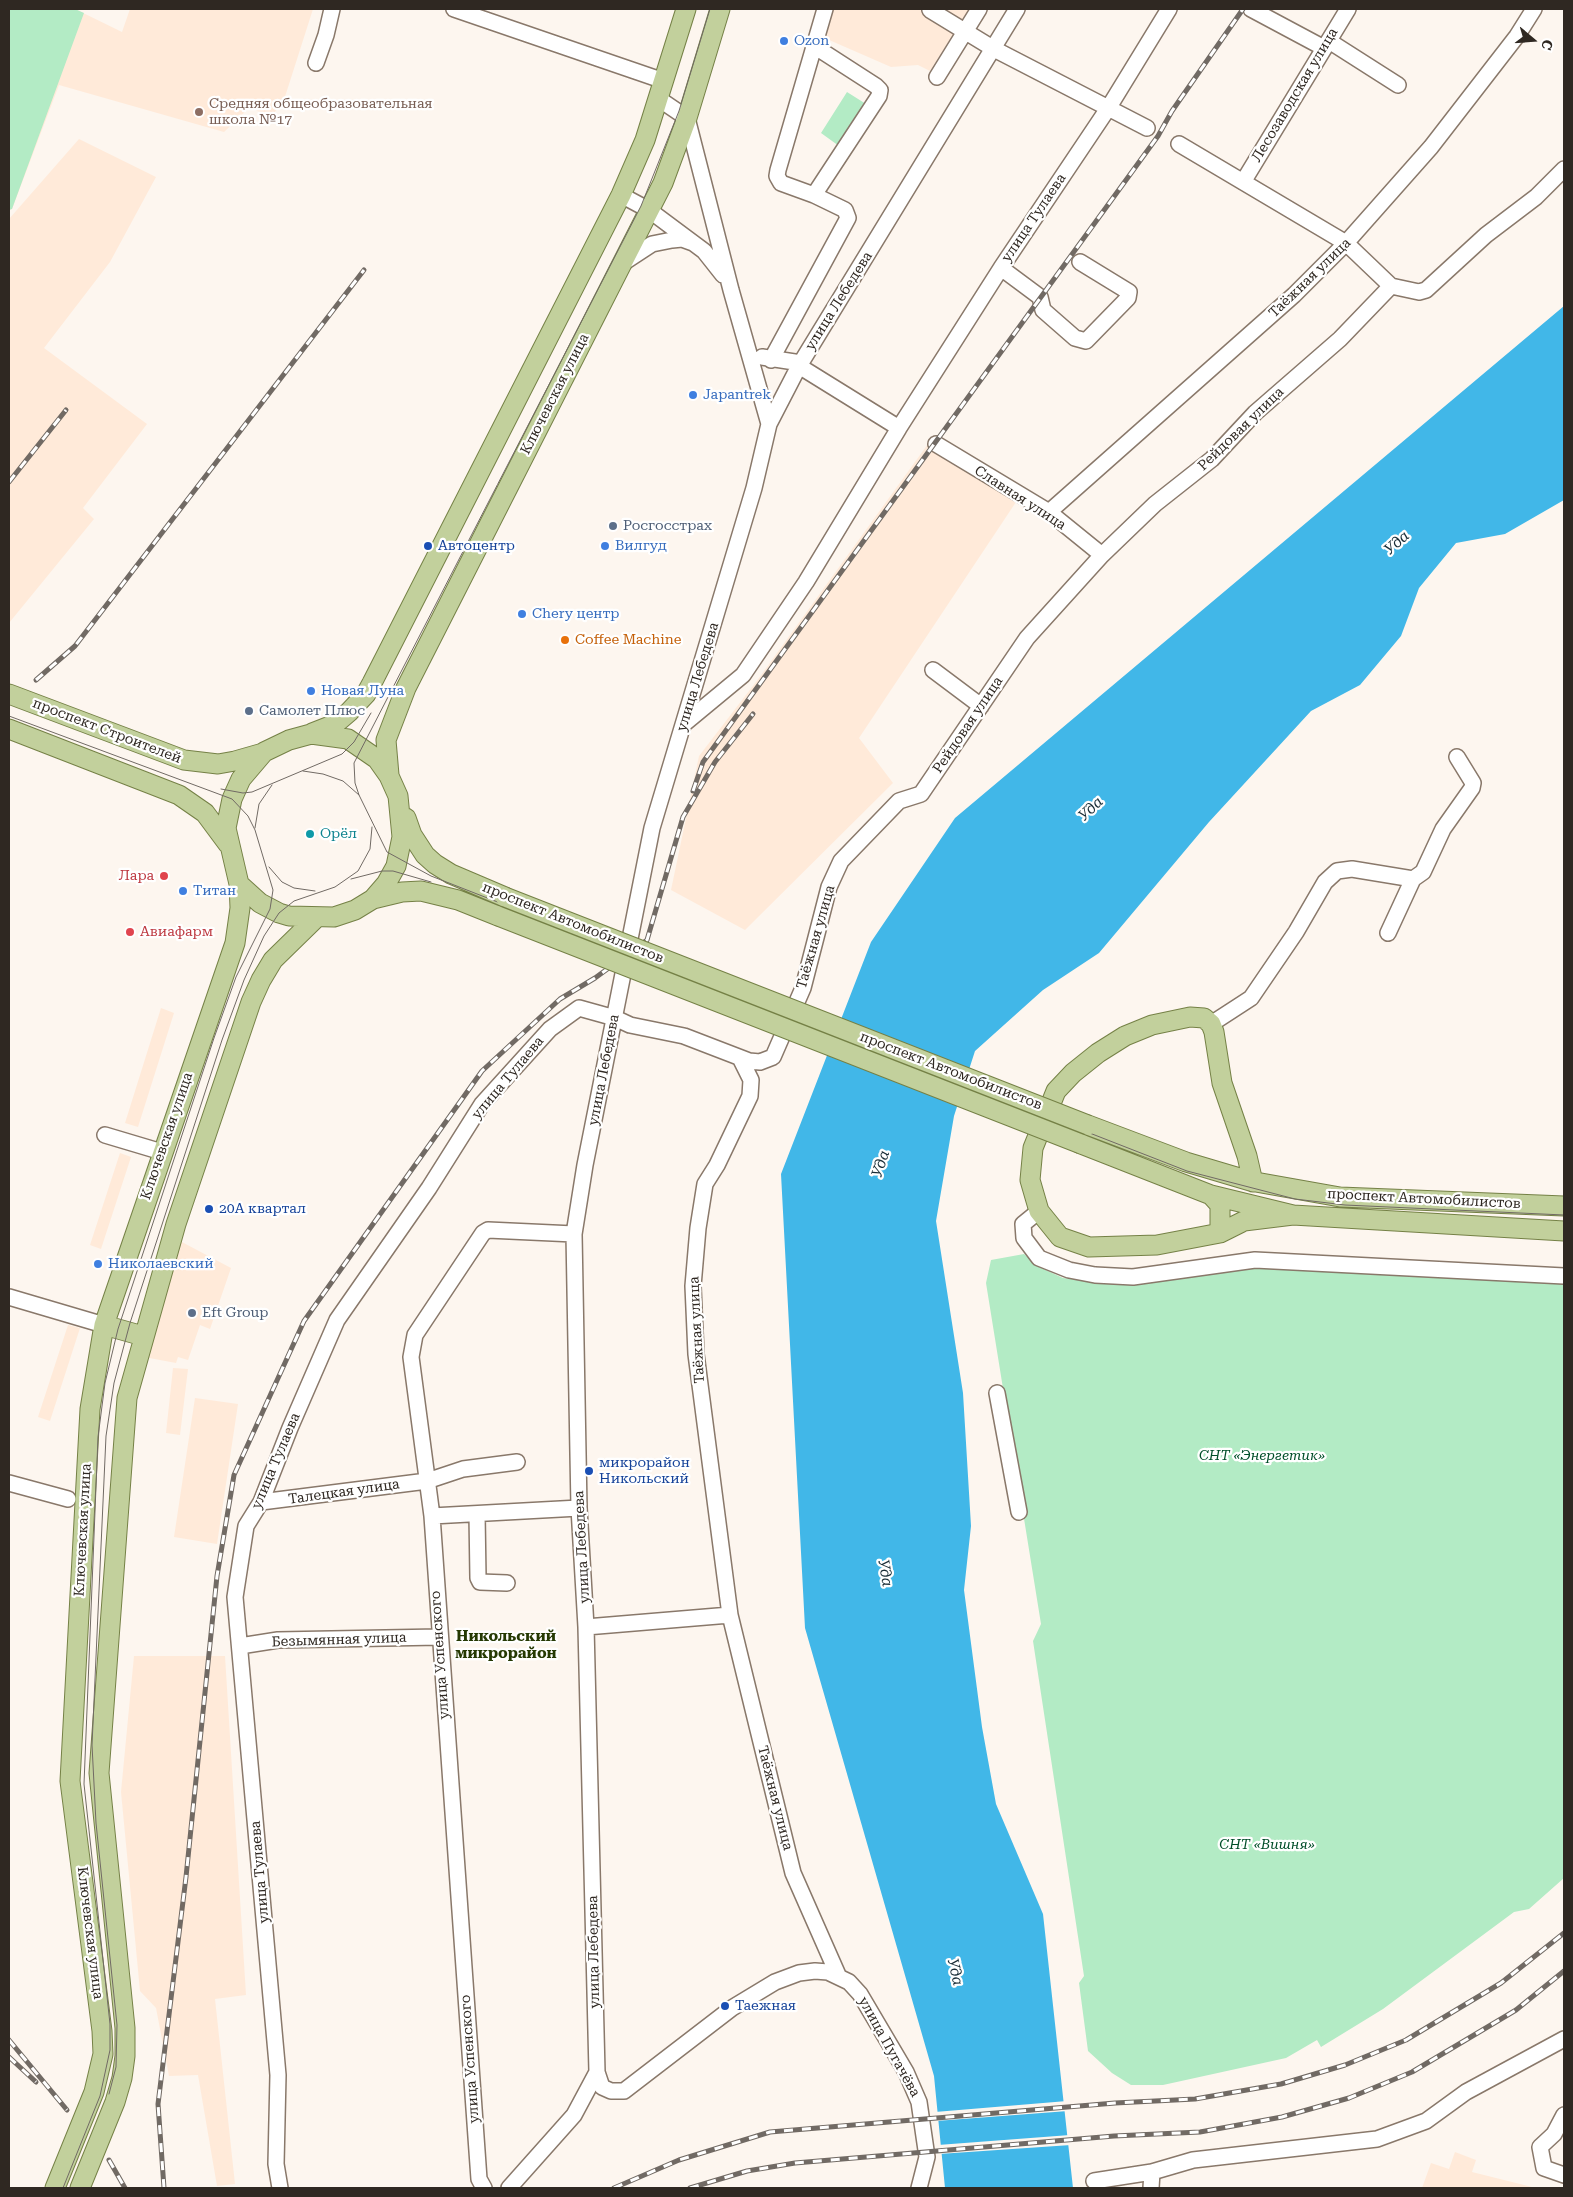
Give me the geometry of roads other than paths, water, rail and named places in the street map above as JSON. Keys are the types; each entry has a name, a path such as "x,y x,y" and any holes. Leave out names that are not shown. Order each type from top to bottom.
{"main road":[{"path":"311,734 335,724 366,694 621,196 645,140 686,9"},
{"name":"Ключевская улица","path":"389,776 386,740 406,688 672,162 720,9"},
{"name":"проспект Строителей","path":"9,694 184,760 218,764 235,762 311,734"},
{"path":"9,729 179,795 206,813 229,845"},
{"path":"239,884 260,903 279,914 316,918 334,917 356,910 373,899 386,884 400,854 402,837 398,796 389,776 377,759 354,742 348,739 311,734"},
{"path":"229,845 226,828 234,792 241,778 264,752"},
{"name":"проспект Автомобилистов","path":"398,796 412,835 425,855 451,874 505,897 1186,1162 1253,1182 1340,1197 1564,1206"},
{"name":"Ключевская улица","path":"56,2188 94,2092 103,2054 102,2031 70,1781 90,1409 104,1325 235,942 240,908 239,884 229,845"},
{"name":"проспект Автомобилистов","path":"373,899 402,892 421,891 458,900 1211,1195 1293,1215 1564,1231"},
{"name":"Ключевская улица","path":"80,2188 115,2102 122,2078 125,2056 125,2028 99,1773 127,1398 176,1224 251,1002 273,960 316,918"},
{"path":"1253,1182 1247,1156 1222,1083 1217,1045 1211,1024 1204,1018 1190,1016 1152,1025 1125,1036 1098,1053 1056,1091 1033,1148 1030,1180 1039,1210 1060,1237 1089,1247 1156,1245 1220,1233 1244,1221 1293,1215"},
{"path":"1211,1195 1220,1205 1220,1233"},
{"path":"104,1325 143,1336"}],"street":[{"path":"316,63 326,35 332,9"},
{"path":"454,9 662,90 687,118 731,290 769,424"},
{"path":"771,360 848,218 845,210 814,195 781,183 777,176 825,9"},
{"path":"937,77 979,9"},
{"name":"улица Лебедева","path":"507,2188 574,2115 597,2072 586,1626 579,1508 574,1234 584,1165 652,828 662,788 685,723 754,488 769,424 800,365 1017,9"},
{"name":"улица Тулаева","path":"685,723 743,675 806,582 899,428 1000,268 1109,108 1169,9"},
{"path":"1251,9 1327,44 1398,84"},
{"name":"Лесозаводская улица","path":"1243,182 1348,9"},
{"name":"Таёжная улица","path":"1049,512 1294,295 1346,243 1431,147 1518,36 1534,9"},
{"path":"930,10 994,49 1147,128"},
{"path":"814,46 880,90 879,96 814,195"},
{"path":"1179,144 1346,243 1391,286 1419,292 1426,290 1486,235 1536,197 1564,169"},
{"path":"621,196 649,210 713,260 731,290"},
{"path":"620,266 652,244 677,240 693,243"},
{"path":"1000,268 1040,297 1043,310 1070,334 1086,341 1128,298 1129,292 1080,262"},
{"name":"Рейдовая улица","path":"921,794 1027,638 1102,556 1155,504 1212,459 1254,414 1340,339 1391,286"},
{"path":"747,349 771,360 800,365 899,428"},
{"name":"Славная улица","path":"936,444 1049,512 1102,556"},
{"path":"933,670 981,706"},
{"path":"1388,933 1413,879 1423,872 1443,829 1472,788 1473,783 1456,757"},
{"name":"Таёжная улица","path":"740,1058 760,1062 773,1057 803,988 828,887 841,861 898,801 921,794"},
{"path":"1211,1024 1251,998 1296,932 1325,882 1336,871 1352,869 1413,879"},
{"name":"улица Тулаева","path":"280,2188 276,2164 278,2075 235,1597 238,1561 246,1526 261,1502 290,1428 337,1320 429,1188 482,1104 550,1028 579,1008 614,1018"},
{"path":"614,1018 630,1025 699,1041 740,1058"},
{"name":"Таёжная улица","path":"740,1058 751,1080 750,1096 717,1165 705,1184 698,1228 693,1286 696,1354 730,1615 793,1873 838,1975"},
{"path":"105,1134 162,1152"},
{"path":"1039,1210 1023,1224 1024,1238 1039,1258 1069,1270 1095,1275 1133,1277 1255,1260 1564,1276"},
{"name":"улица Успенского","path":"483,2188 479,2179 439,1637 432,1516 411,1357 415,1335 482,1233 488,1230 574,1234"},
{"path":"9,1297 104,1325"},
{"path":"997,1393 1020,1512"},
{"name":"Талецкая улица","path":"261,1502 427,1481 463,1469 517,1462"},
{"path":"9,1483 68,1499"},
{"path":"432,1516 579,1508"},
{"path":"477,1514 478,1578 480,1582 507,1583"},
{"path":"586,1626 730,1615"},
{"name":"Безымянная улица","path":"240,1646 278,1640 439,1637"},
{"path":"597,2072 602,2087 611,2092 624,2091 732,2008 775,1982 815,1971 838,1975"},
{"name":"улица Пугачёва","path":"838,1975 849,1982 860,1994 906,2072 919,2102 927,2157 919,2188"},
{"path":"1094,2181 1152,2172 1193,2160 1377,2139 1426,2121 1466,2092 1564,2039"},
{"path":"1564,2115 1554,2134 1540,2147 1544,2168 1564,2175"},
{"path":"1151,2188 1152,2172"}],"water":[{"name":"Уда","path":"1564,306 1564,500 1505,534 1456,543 1419,588 1401,636 1360,685 1311,711 1209,822 1099,953 1043,990 975,1051 954,1116 936,1221 963,1393 971,1526 964,1590 982,1727 996,1804 1043,1914 1073,2188 945,2188 934,2076 805,1628 781,1174 871,942 955,818"}],"tram line":[{"path":"710,9 679,111 641,206 354,763 355,783 359,795 387,852 431,876 1187,1171 1295,1199 1345,1205 1564,1215"},
{"path":"221,789 243,793 252,792 342,754 354,742 371,713"},
{"path":"9,716 232,799 248,816 255,830 273,890 270,909 236,977 214,1038 118,1329 105,1383 98,1437 84,1784 110,2024 110,2050 100,2096 63,2188"},
{"path":"303,771 323,774 343,781 359,795"},
{"path":"255,828 259,804 272,785"},
{"path":"109,2094 116,2067 117,2025 96,1823 92,1745 106,1436 114,1383 130,1323 222,1040 244,980 264,936 279,913 294,901 335,887 358,871 370,849 372,827"},
{"path":"269,867 282,882 294,888 315,891"},
{"path":"351,879 382,871 393,871 431,882"}],"railway":[{"path":"693,791 703,762 1158,136 1172,111 1243,9"},
{"path":"36,680 75,646 364,270"},
{"path":"9,482 66,410"},
{"path":"164,2188 158,2104 186,1877 217,1576 234,1475 304,1321 482,1071 560,999 595,978 647,940 683,817 715,762 753,714"},
{"path":"614,2188 679,2160 770,2132 1115,2103 1195,2099 1281,2084 1345,2065 1406,2040 1501,1983 1564,1933"},
{"path":"690,2188 747,2171 795,2163 1114,2136 1200,2132 1282,2117 1349,2098 1412,2072 1516,2010 1564,1971"},
{"path":"9,2040 67,2110"},
{"path":"9,2057 36,2082"},
{"path":"109,2160 125,2188"}],"place":[{"name":"Ozon","path":"784,41"},
{"name":"Средняя общеобразовательная школа №17","path":"199,112"},
{"name":"Japantrek","path":"693,395"},
{"name":"Росгосстрах","path":"613,526"},
{"name":"Автоцентр","path":"428,546"},
{"name":"Вилгуд","path":"605,546"},
{"name":"Chery центр","path":"522,614"},
{"name":"Coffee Machine","path":"565,640"},
{"name":"Новая Луна","path":"311,691"},
{"name":"Самолет Плюс","path":"249,711"},
{"name":"Орёл","path":"310,834"},
{"name":"Лара","path":"164,876"},
{"name":"Титан","path":"183,891"},
{"name":"Авиафарм","path":"130,932"},
{"name":"20А квартал","path":"209,1209"},
{"name":"Николаевский","path":"98,1264"},
{"name":"Eft Group","path":"192,1313"},
{"name":"микрорайон Никольский","path":"589,1471"},
{"name":"Таежная","path":"725,2006"}],"district":[{"name":"Никольский микрорайон","path":"506,1646"}],"park label":[{"name":"СНТ «Энергетик»","path":"1262,1456"},
{"name":"СНТ «Вишня»","path":"1267,1845"}]}
